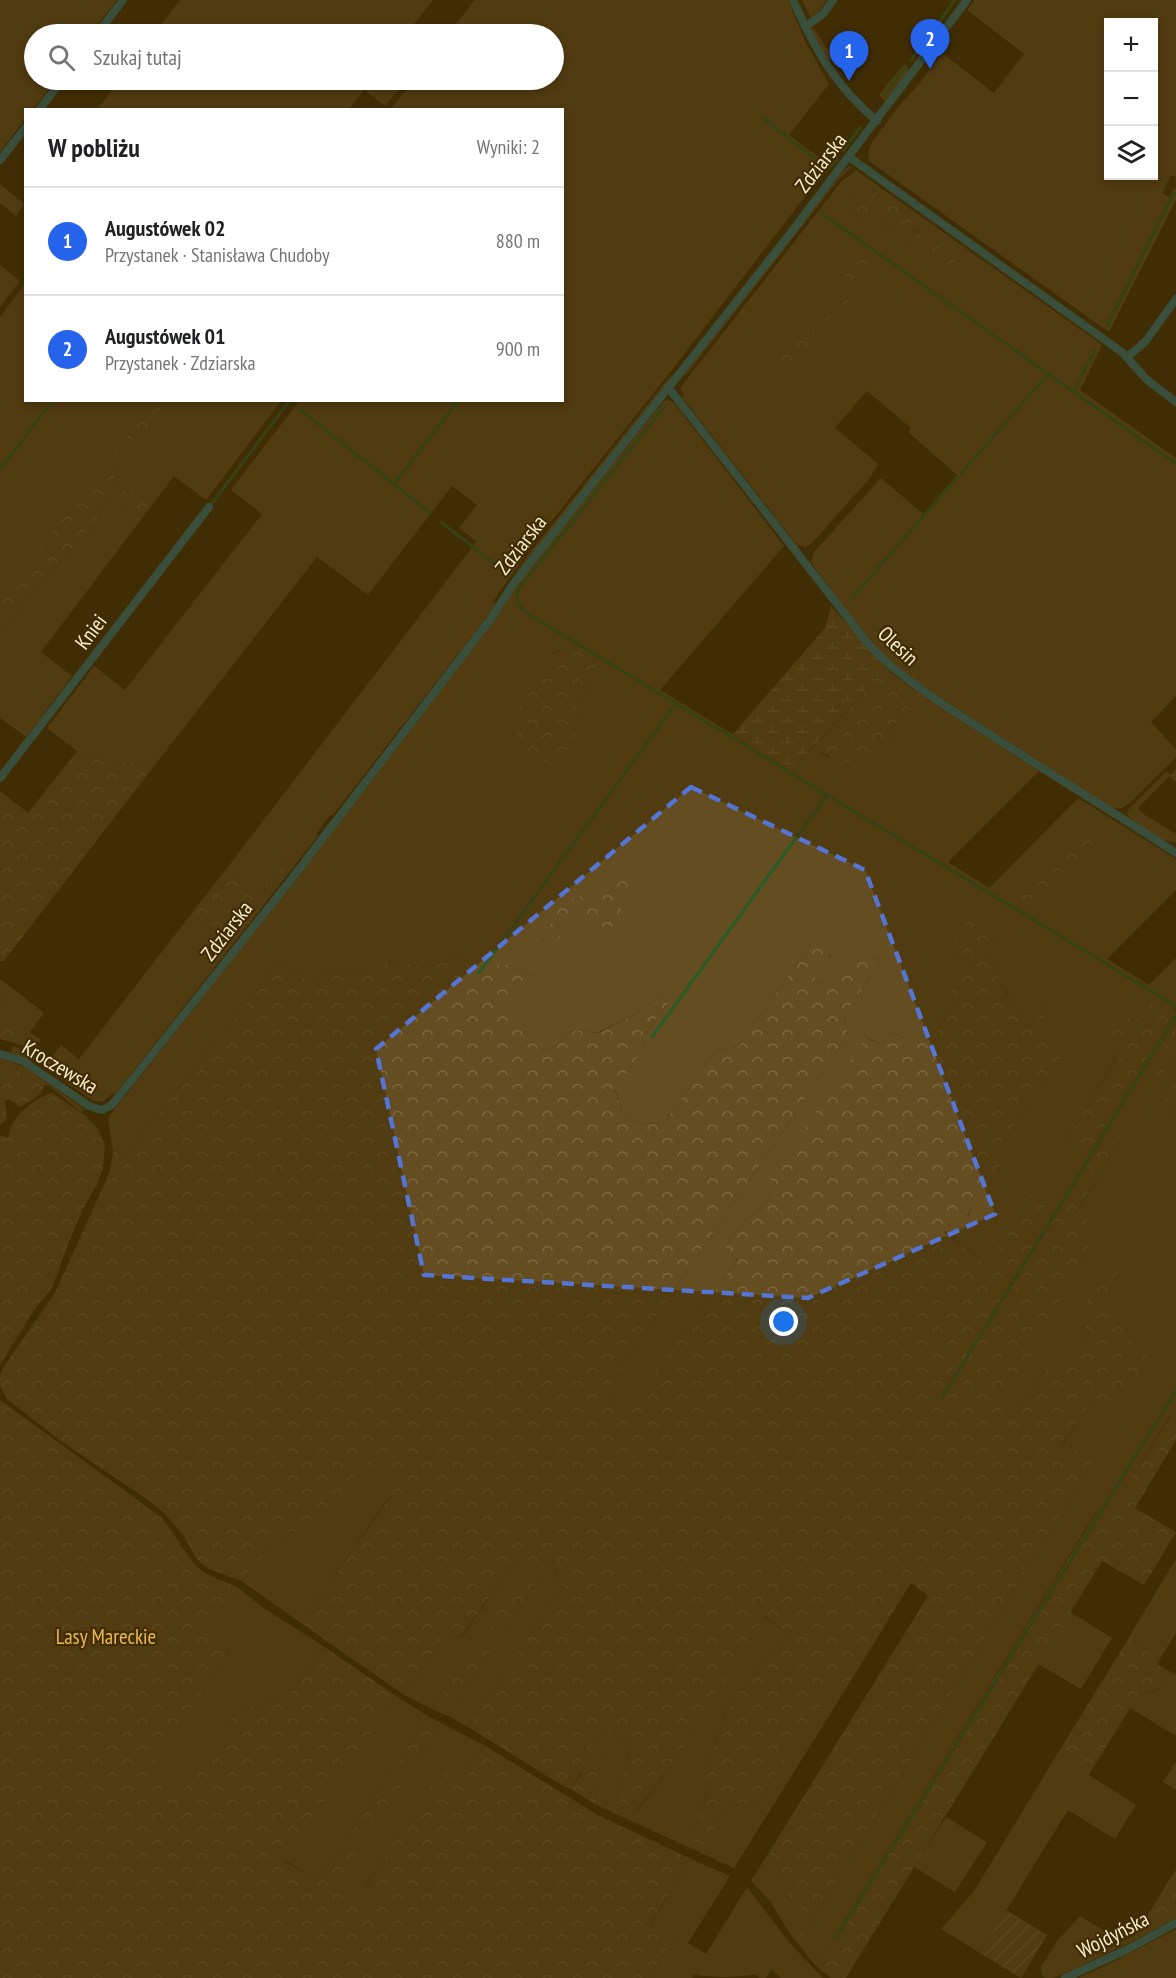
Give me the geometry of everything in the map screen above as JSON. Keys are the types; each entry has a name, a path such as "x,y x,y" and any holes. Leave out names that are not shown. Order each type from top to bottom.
{"street":[{"path":"105,24 123,0"},
{"path":"793,0 820,56 831,73 877,121"},
{"path":"805,27 823,14 833,0"},
{"name":"Zdziarska","path":"102,1110 112,1105 285,886 492,617 514,582 849,157 967,0"},
{"path":"41,108 54,90"},
{"path":"0,160 24,130"},
{"path":"849,157 1127,357 1146,379 1176,402"},
{"path":"1127,357 1145,342 1176,298"},
{"name":"Olesin","path":"668,387 868,645 890,667 1074,789 1176,853"},
{"name":"Kniei","path":"0,778 209,507"},
{"name":"Kroczewska","path":"0,1054 23,1062 89,1106 102,1110"},
{"name":"Wojdyńska","path":"1065,1978 1126,1950 1176,1923"}],"highlighted area":[{"path":"691,787 865,870 995,1214 808,1298 424,1275 376,1049"}],"green space":[{"path":"0,0 117,0 98,24 24,24 24,90 48,90 34,108 24,108 24,120 0,152"},
{"path":"180,0 433,0 414,24 162,24"},
{"path":"475,0 788,0 806,43 829,84 789,135 829,165 672,370 526,553 493,602 496,604 333,815 329,816 316,834 318,836 298,861 288,860 260,891 251,894 245,891 227,868 470,550 476,541 459,528 477,505 452,486 368,595 317,557 154,766 101,759 77,751 47,728 94,666 125,690 262,514 231,490 298,402 564,402 564,108 392,108 406,90 564,90 564,24 456,24"},
{"path":"802,0 827,0 811,18"},
{"path":"974,0 1176,0 1176,177 1171,175 1162,193 1170,197 1174,188 1176,189 1176,200 1109,332 869,161 868,152 873,141 942,53 994,93 1024,54 967,10"},
{"path":"813,27 835,61 828,59 812,32"},
{"path":"904,64 909,71 885,101 879,95"},
{"path":"112,90 364,90 350,108 98,108"},
{"path":"364,90 398,90 385,106"},
{"path":"853,166 839,179 684,375 843,171"},
{"path":"856,170 1102,345 1080,390 1176,458 1176,696 1151,722 1176,749 1176,757 1130,803 1122,808 1111,809 911,678 883,656 811,562 814,552 881,478 923,514 957,475 908,432 911,428 867,391 835,428 878,464 870,478 806,547 797,545 682,397 684,395 680,389 683,384 841,182","holes":["876,191 862,221 849,207 849,202 854,195","900,208 911,218 911,228 919,232 911,246 888,229 880,217"]},
{"path":"0,184 24,204 16,216 0,203"},
{"path":"872,189 878,195 878,210 872,220 862,221 849,207 849,202 854,195"},
{"path":"887,204 903,210 911,218 912,228 921,235 920,243 911,246 886,226 880,210"},
{"path":"931,239 935,239 942,253 958,258 951,267 937,261 931,254 929,244"},
{"path":"862,259 868,260 866,276 853,289 856,295 844,305 834,308 827,300 843,285 845,272"},
{"path":"0,265 20,281 0,307"},
{"path":"24,285 24,402 280,402 206,500 174,476 153,504 138,495 115,487 120,466 146,439 149,407 99,477 0,595 0,317"},
{"path":"830,315 835,317 832,330 825,331 819,328"},
{"path":"816,330 817,340 807,350 789,363 777,361 776,349 787,342 794,333"},
{"path":"673,375 497,601 529,554"},
{"path":"669,400 675,404 784,546 660,690 792,770 814,747 827,757 895,744 897,720 912,701 922,705 931,701 1039,771 948,862 989,888 1078,798 1176,859 1176,890 1107,959 1149,985 1176,958 1176,1011 1176,1023 1143,1077 1154,1088 1176,1052 1176,1065 1163,1086 1167,1095 1168,1120 1176,1107 1176,1416 1171,1414 1107,1517 1096,1512 816,1966 798,1944 1097,1455 1072,1455 1061,1448 1092,1400 1112,1412 1146,1356 1082,1325 1088,1335 1062,1378 1047,1368 1013,1419 1000,1411 1093,1239 1086,1219 1076,1213 1117,1145 1104,1139 1041,1240 1035,1236 1030,1227 1044,1208 988,1264 944,1231 958,1210 968,1216 1009,1135 1060,1057 1041,1039 1046,1012 1039,999 1027,1017 1011,1000 999,981 989,953 998,939 948,949 969,961 970,966 951,988 954,1005 933,1036 923,1043 909,1041 892,1032 883,1045 867,1038 772,1188 767,1202 756,1214 743,1222 725,1248 737,1259 621,1414 615,1406 611,1382 848,1036 844,1016 881,961 867,953 834,981 818,984 814,975 831,956 815,938 738,1047 716,1050 663,1124 639,1123 623,1114 615,1089 645,1047 642,1039 668,1003 662,994 637,1013 597,1033 572,1030 554,1047 542,1051 505,1014 532,975 508,965 480,977 459,956 428,968 396,961 366,970 340,969 309,981 289,968 282,959 126,1153 113,1152 108,1118 220,975 516,586 664,401","holes":["567,648 591,682 577,707 578,724 520,756 518,718 554,653","1085,824 1099,838 1027,911","1174,1008 1176,1011 1085,1155 1065,1142 1120,1053 1110,1045 1137,1019 1141,1021"]},
{"path":"157,405 161,414 152,430 146,440 120,466 115,479 115,487 138,495 153,504 143,517 107,500 94,525 64,556 0,631 0,595 98,477 149,407"},
{"path":"107,500 143,517 41,652 72,676 26,737 0,718 0,631 64,556 94,525"},
{"path":"831,606 886,668 792,770 733,734 825,628"},
{"path":"571,643 597,660 591,682 577,707 578,724 574,739 560,755 537,765 526,763 520,757 518,728 519,705 524,686 530,675 548,658"},
{"path":"886,668 931,701 922,705 912,702 903,712 897,720 895,744 875,757 854,761 834,758 814,747"},
{"path":"77,751 101,759 154,766 4,961 0,961 0,791 28,813"},
{"path":"1176,769 1176,782 1169,776 1139,807 1139,811 1176,834 1176,842 1170,842 1146,830 1127,814 1128,810 1166,772 1170,775"},
{"path":"1085,823 1100,838 1027,911 1008,900"},
{"path":"600,852 616,853 618,860 613,864 605,863 599,868 593,867"},
{"path":"288,860 298,861 233,944 191,914 227,868 245,891 251,894 260,891"},
{"path":"627,877 630,889 622,905 618,921 620,931 610,930 599,933 590,928 586,922 578,921 568,927 552,947 540,945 534,940 545,938 551,931 552,917 563,903 582,896 597,905 603,903 602,894 608,881"},
{"path":"191,914 233,944 115,1094 113,1093 102,1102 93,1101 49,1070 48,1062 61,1045 79,1059"},
{"path":"968,919 984,921 992,925 998,939 989,953 1001,986 1026,1016 1039,999 1046,1012 1044,1023 1047,1032 1041,1039 1061,1056 1009,1135 1012,1146 967,1216 958,1210 944,1232 988,1264 1032,1194 1039,1195 1044,1200 1044,1208 1030,1227 1035,1236 1041,1240 1104,1139 1112,1140 1117,1145 1076,1212 1095,1229 1093,1239 1001,1411 1013,1419 1047,1368 1062,1377 1088,1335 1078,1315 1106,1271 1115,1272 1124,1278 1105,1308 1114,1315 1126,1339 1147,1356 1112,1413 1092,1400 1061,1447 1072,1454 1083,1441 1092,1446 1097,1455 798,1944 792,1937 806,1912 788,1898 780,1872 769,1852 928,1596 911,1583 842,1695 831,1689 758,1804 734,1803 715,1823 709,1848 697,1844 692,1837 704,1802 709,1761 727,1708 788,1634 765,1616 674,1763 635,1812 616,1798 631,1742 603,1731 563,1786 468,1727 561,1587 552,1560 448,1716 432,1709 524,1575 516,1559 461,1637 444,1635 404,1695 301,1623 389,1498 381,1490 387,1477 365,1461 312,1535 289,1532 241,1581 207,1568 196,1558 183,1535 165,1514 58,1439 7,1399 0,1386 0,1375 4,1366 55,1293 110,1170 113,1152 126,1153 282,959 289,968 309,981 340,969 366,970 396,961 428,968 459,956 480,976 492,962 508,965 532,975 506,1014 542,1051 554,1047 572,1030 598,1033 637,1013 662,994 668,1003 642,1039 645,1047 615,1090 623,1114 639,1123 663,1124 716,1050 738,1047 815,938 825,939 830,950 829,958 814,975 818,984 831,981 839,976 851,955 867,953 881,961 844,1016 848,1036 611,1382 615,1406 621,1413 710,1298 737,1259 725,1248 743,1222 756,1214 767,1202 772,1188 770,1180 866,1038 883,1045 892,1032 909,1041 923,1043 933,1036 954,1005 946,977 955,965 965,971 970,966 969,961 948,949"},
{"path":"0,979 12,988 0,1005"},
{"path":"12,988 44,1013 30,1032 41,1040 37,1045 40,1051 18,1044 22,1040 3,1023 0,1025 0,1005"},
{"path":"1156,997 1176,1011 1085,1156 1065,1142 1120,1054 1110,1045 1107,1037 1119,1023 1129,1018 1141,1020"},
{"path":"3,1023 17,1028 22,1040 18,1044 0,1039 0,1025"},
{"path":"1176,1023 1176,1052 1154,1089 1143,1077"},
{"path":"13,1046 39,1057 31,1061 11,1053"},
{"path":"0,1058 25,1067 84,1109 81,1112 50,1086 44,1085 44,1087 21,1071 0,1062"},
{"path":"0,1062 21,1071 44,1087 37,1096 20,1107 9,1099 5,1101 7,1119 0,1125"},
{"path":"1176,1065 1176,1107 1168,1120 1157,1112 1167,1095 1163,1086"},
{"path":"52,1093 86,1116 98,1129 105,1145 103,1168 69,1242 52,1288 35,1309 0,1365 0,1135 8,1138 18,1116 37,1100"},
{"name":"Lasy Mareckie","path":"0,1400 161,1517 201,1570 240,1589 212,1628 229,1653 147,1773 181,1794 237,1712 289,1695 323,1646 396,1696 285,1861 317,1881 428,1716 443,1724 331,1890 370,1914 378,1903 366,1888 390,1847 414,1819 427,1791 443,1773 453,1773 461,1779 484,1745 598,1815 691,1859 649,1926 676,1935 649,1978 0,1978"},
{"path":"1172,1414 1176,1416 1176,1440 1135,1508 1176,1532 1144,1585 1102,1561 846,1978 831,1978 816,1966 1097,1512 1107,1516"},
{"path":"365,1460 388,1477 389,1497 301,1623 241,1581 289,1532 312,1534"},
{"path":"516,1559 525,1575 432,1709 404,1695 444,1635 462,1637"},
{"path":"1176,1559 1176,1633 1160,1659 1128,1639"},
{"path":"552,1560 561,1587 468,1727 448,1716"},
{"path":"240,1589 261,1606 323,1646 289,1695 237,1712 181,1795 146,1773 229,1653 211,1628"},
{"path":"1070,1612 1112,1638 1081,1689 1038,1664"},
{"path":"764,1616 788,1634 727,1708 709,1761 704,1802 692,1837 715,1823 734,1803 758,1804 831,1688 842,1695 734,1868 596,1805 599,1772 608,1750 580,1774 571,1789 563,1786 603,1731 631,1742 616,1798 636,1812 674,1763"},
{"path":"1128,1639 1160,1659 1157,1664 1169,1671 1158,1688 1139,1694 1093,1768 1061,1748"},
{"path":"1169,1671 1176,1675 1176,1736 1130,1708 1139,1694 1150,1693 1158,1688"},
{"path":"396,1696 428,1716 317,1881 285,1860"},
{"path":"443,1724 484,1745 461,1779 417,1809 414,1819 390,1847 366,1887 378,1903 370,1915 330,1890"},
{"path":"603,1742 608,1750 599,1772 596,1805 571,1789"},
{"path":"1061,1748 1093,1768 1089,1775 1136,1805 1115,1839 1068,1810 980,1953 941,1929 974,1891"},
{"path":"1176,1762 1176,1790 1163,1782"},
{"path":"946,1817 987,1842 955,1892 914,1867"},
{"path":"769,1852 780,1872 788,1898 807,1912 792,1937 770,1901 751,1881"},
{"path":"691,1859 730,1876 688,1943 706,1954 747,1887 789,1942 823,1978 780,1978 771,1970 766,1978 760,1978 755,1974 724,1977 694,1974 692,1978 649,1978 676,1935 649,1927"},
{"path":"1176,1869 1176,1918 1131,1942"},
{"path":"1006,1910 1047,1935 1021,1978 980,1953"},
{"path":"1080,1916 1121,1941 1134,1936 1131,1942 1054,1978 1045,1978 1041,1967 1057,1941"},
{"path":"1176,1929 1176,1978 1078,1978 1113,1962"}],"waterway":[{"path":"931,33 955,0"},
{"path":"911,60 925,40"},
{"path":"884,95 906,66"},
{"path":"763,118 828,169 837,160"},
{"path":"843,151 860,128"},
{"path":"1107,326 1174,193"},
{"path":"821,213 1176,464"},
{"path":"1074,391 1095,350"},
{"path":"852,598 1049,373"},
{"path":"0,470 51,402"},
{"path":"210,506 288,402"},
{"path":"394,484 457,402"},
{"path":"665,406 521,586 517,593 518,603 525,612 1176,1006"},
{"path":"298,408 430,513"},
{"path":"442,523 509,575"},
{"path":"479,973 676,703"},
{"path":"652,1037 827,795"},
{"path":"942,1398 1176,1016"},
{"path":"836,1938 1176,1391"}],"place":[{"name":"Augustówek 01","path":"930,69"},
{"name":"Augustówek 02","path":"849,81"}]}
